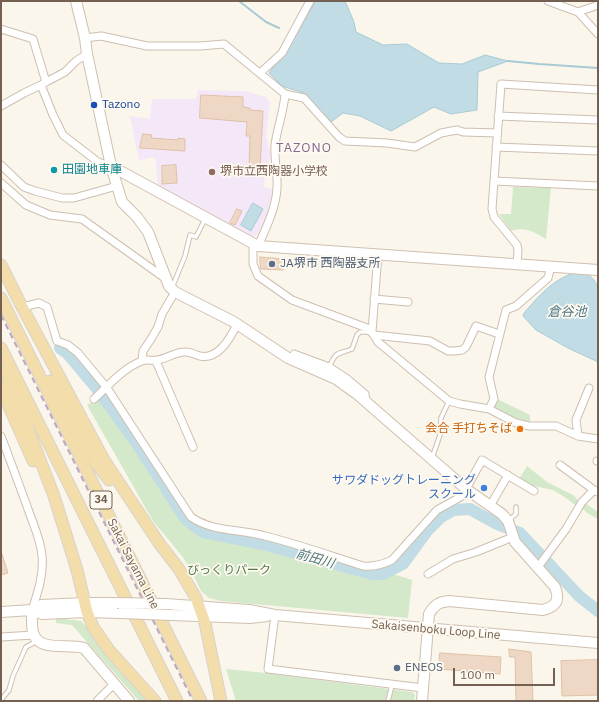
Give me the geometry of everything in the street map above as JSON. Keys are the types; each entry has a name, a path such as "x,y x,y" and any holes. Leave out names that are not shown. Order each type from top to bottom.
{"main road":[{"path":"1,265 104,460 158,543"},
{"name":"Sakai Sayama Line","path":"1,298 201,701"},
{"path":"20,336 43,369 96,463 179,569 196,598 221,701"},
{"name":"Sakai Sayama Line","path":"1,348 177,701"},
{"path":"1,363 54,496 77,570 86,608 93,627 100,640 155,701"},
{"path":"1,388 34,465 54,496"}],"street":[{"path":"76,1 111,166 122,202 148,232 170,286 158,326 143,351 142,361"},
{"path":"260,73 282,52 310,1"},
{"path":"548,1 578,12 598,34"},
{"path":"578,12 598,5"},
{"path":"1,29 33,39 43,84 53,115 63,135 98,162 111,166 256,245 598,270"},
{"path":"85,38 101,36 146,46 200,46 224,44 285,94 304,98 339,137 345,141 415,146 441,133 458,130 463,132 497,132"},
{"path":"1,106 65,72 76,61 87,54"},
{"path":"518,264 517,245 494,216 492,209 501,84 598,90"},
{"path":"285,94 275,146 276,197 271,215 256,245 253,264 258,276 292,300 363,326 373,334 378,342 449,401 489,409 516,422 530,426 556,426 578,436 598,439"},
{"path":"498,116 598,120"},
{"path":"496,147 598,151"},
{"path":"1,165 24,187 35,192 62,198 74,198 117,186"},
{"path":"494,181 598,186"},
{"path":"1,183 26,205 50,215 82,219 170,286 237,324 292,359 336,379 366,402 467,489 502,514 508,522 515,542 555,587 558,594 556,603 551,608 543,610 442,602 436,604 430,614 422,701"},
{"path":"373,334 378,254"},
{"path":"489,409 494,399 489,378 506,310 516,306 548,278 551,266"},
{"path":"374,299 408,302"},
{"path":"22,307 40,302 47,307 57,341 68,345 78,353 106,388 191,517 197,522 209,526 264,535 363,566 373,567 392,560 437,510 464,495 482,460 534,491"},
{"path":"95,398 113,380 142,361 156,361 184,351 206,357 213,354 229,339 237,324"},
{"path":"373,334 430,341 448,351 462,350 466,347 476,326 499,334"},
{"path":"292,359 294,354 329,367 346,378 365,394 366,402"},
{"path":"156,361 193,447"},
{"path":"578,436 576,420 589,388"},
{"path":"1,436 33,522 42,555 39,588 32,610 35,638 41,644 46,646 77,646 84,648 129,701"},
{"path":"538,567 566,529 582,502 596,491 560,466"},
{"path":"490,506 508,475"},
{"path":"428,574 454,559 476,552 512,536"},
{"name":"Sakaisenboku Loop Line","path":"1,612 32,610 42,614 117,603 166,604 200,611 250,618 274,615 598,643"},
{"name":"Sakaisenboku Loop Line","path":"86,608 121,613 171,615 200,611"},
{"path":"274,615 268,670 423,688"},
{"path":"1,637 35,638"},
{"path":"97,701 114,684"}],"lane":[{"path":"170,286 174,283 185,256 190,235 196,237 206,218"},
{"path":"329,367 334,356 352,349 360,332 373,334"},
{"path":"432,459 440,435 441,418 449,401"},
{"path":"508,522 516,514 516,507"},
{"path":"1,700 9,690 12,676 26,647 35,638"},
{"path":"388,701 392,685"}],"shaded area":[{"name":"堺市立西陶器小学校","path":"198,90 244,91 266,97 270,103 266,136 271,156 263,186 273,190 266,217 257,235 252,237 158,185 155,157 139,160 130,116 150,119 152,99 196,99"}],"green space":[{"path":"513,187 551,188 546,239 526,229 511,231 499,214 511,214"},
{"name":"びっくりパーク","path":"100,397 184,524 205,536 259,546 368,576 381,577 393,574 412,580 408,618 221,601 209,598 201,591 191,570 182,556 153,521 87,405"},
{"path":"497,399 530,415 530,423 517,420 492,409"},
{"path":"527,466 547,482 573,495 579,501 575,505 553,490 529,485 519,479"},
{"path":"585,503 598,512 598,519 587,513 582,508"},
{"path":"56,618 81,621 150,701 139,701 72,625 56,623"},
{"path":"226,669 412,692 415,695 414,701 236,701"}],"water":[{"path":"316,1 345,1 354,22 356,32 383,45 407,44 439,63 462,64 485,55 508,61 478,72 477,110 451,114 434,107 391,131 360,116 343,113 331,122 304,93 282,86 269,73 294,39"},
{"path":"253,203 263,209 251,231 241,225"},
{"name":"倉谷池","path":"574,273 589,275 598,287 598,362 568,348 536,330 523,316 546,289 566,276"}],"building":[{"path":"201,95 243,97 243,107 250,108 250,110 263,111 260,170 249,171 250,136 246,136 247,122 200,118"},
{"path":"143,134 152,135 151,138 178,140 178,138 185,139 185,151 140,148"},
{"path":"176,165 177,183 162,184 162,166"},
{"path":"237,209 242,211 235,225 230,223"},
{"name":"JA堺市 西陶器支所","path":"260,257 284,259 283,270 261,269"},
{"path":"1,554 8,573 1,575"},
{"path":"509,649 531,652 533,701 516,701 515,657 510,657"},
{"path":"440,653 501,657 500,674 439,669"},
{"path":"598,660 598,695 562,696 561,661"}],"waterway":[{"path":"239,1 266,22 279,28"},
{"path":"508,61 598,68"},
{"name":"前田川","path":"60,348 67,353 98,390 136,442 185,518 203,532 263,544 372,574 383,574 403,564 427,531 441,517 453,510 470,509 497,524 520,533 579,596 598,611"}],"railway":[{"path":"1,315 193,701"}],"place":[{"name":"Tazono","path":"94,105"},
{"name":"田園地車庫","path":"54,170"},
{"name":"堺市立西陶器小学校","path":"212,172"},
{"name":"JA堺市 西陶器支所","path":"272,264"},
{"name":"会合 手打ちそば","path":"520,429"},
{"name":"サワダドッグトレーニング スクール","path":"484,488"},
{"name":"ENEOS","path":"397,668"}],"district":[{"name":"TAZONO","path":"304,148"}]}
